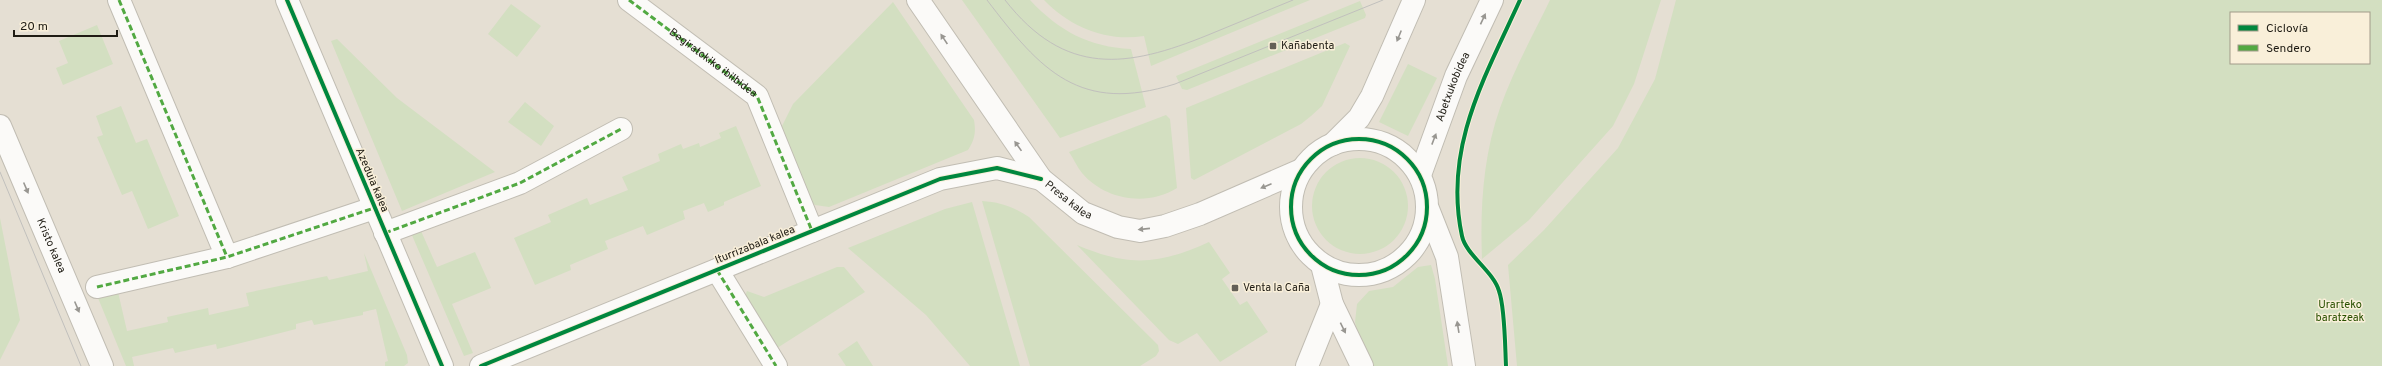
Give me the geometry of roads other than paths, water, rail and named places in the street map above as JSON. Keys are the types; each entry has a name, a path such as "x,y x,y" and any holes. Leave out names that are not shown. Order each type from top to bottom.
{"street":[{"path":"119,0 227,257"},
{"name":"Azeduia kalea","path":"287,0 442,366"},
{"name":"Begiratokiko ibilbidea","path":"629,0 757,96 812,231"},
{"name":"Presa kalea","path":"918,0 1041,179 1083,213 1118,227 1140,230 1165,226 1200,214 1301,170"},
{"path":"1414,0 1372,96 1359,118 1332,144 1318,153 1301,170 1292,193 1290,212 1293,227 1300,242 1322,264 1337,272 1352,276 1378,273 1390,268 1412,251 1420,239 1428,209"},
{"name":"Abetxukobidea","path":"1420,175 1456,76 1492,0"},
{"name":"Kristo kalea","path":"0,126 7,164 102,366"},
{"path":"385,233 520,183 621,129"},
{"path":"1332,144 1351,139 1380,142 1394,148 1409,160 1420,175 1426,193 1428,209 1447,258 1464,366"},
{"name":"Iturrizabala kalea","path":"481,366 940,179 968,172 997,168 1041,179"},
{"path":"97,287 227,257 374,208"},
{"path":"1322,264 1332,304 1362,366"},
{"path":"717,270 776,366"},
{"path":"1307,366 1332,304"}],"tram line":[{"path":"987,0 1026,47 1045,66 1066,80 1088,89 1113,94 1142,92 1175,84 1383,0"},
{"path":"1005,0 1028,25 1051,43 1074,54 1099,59 1124,59 1151,54 1178,46 1293,0"},
{"path":"0,172 81,366"}],"place":[{"name":"Kañabenta","path":"1273,46"},
{"name":"Venta la Caña","path":"1235,288"}],"park label":[{"name":"Urarteko baratzeak","path":"2340,311"}]}
